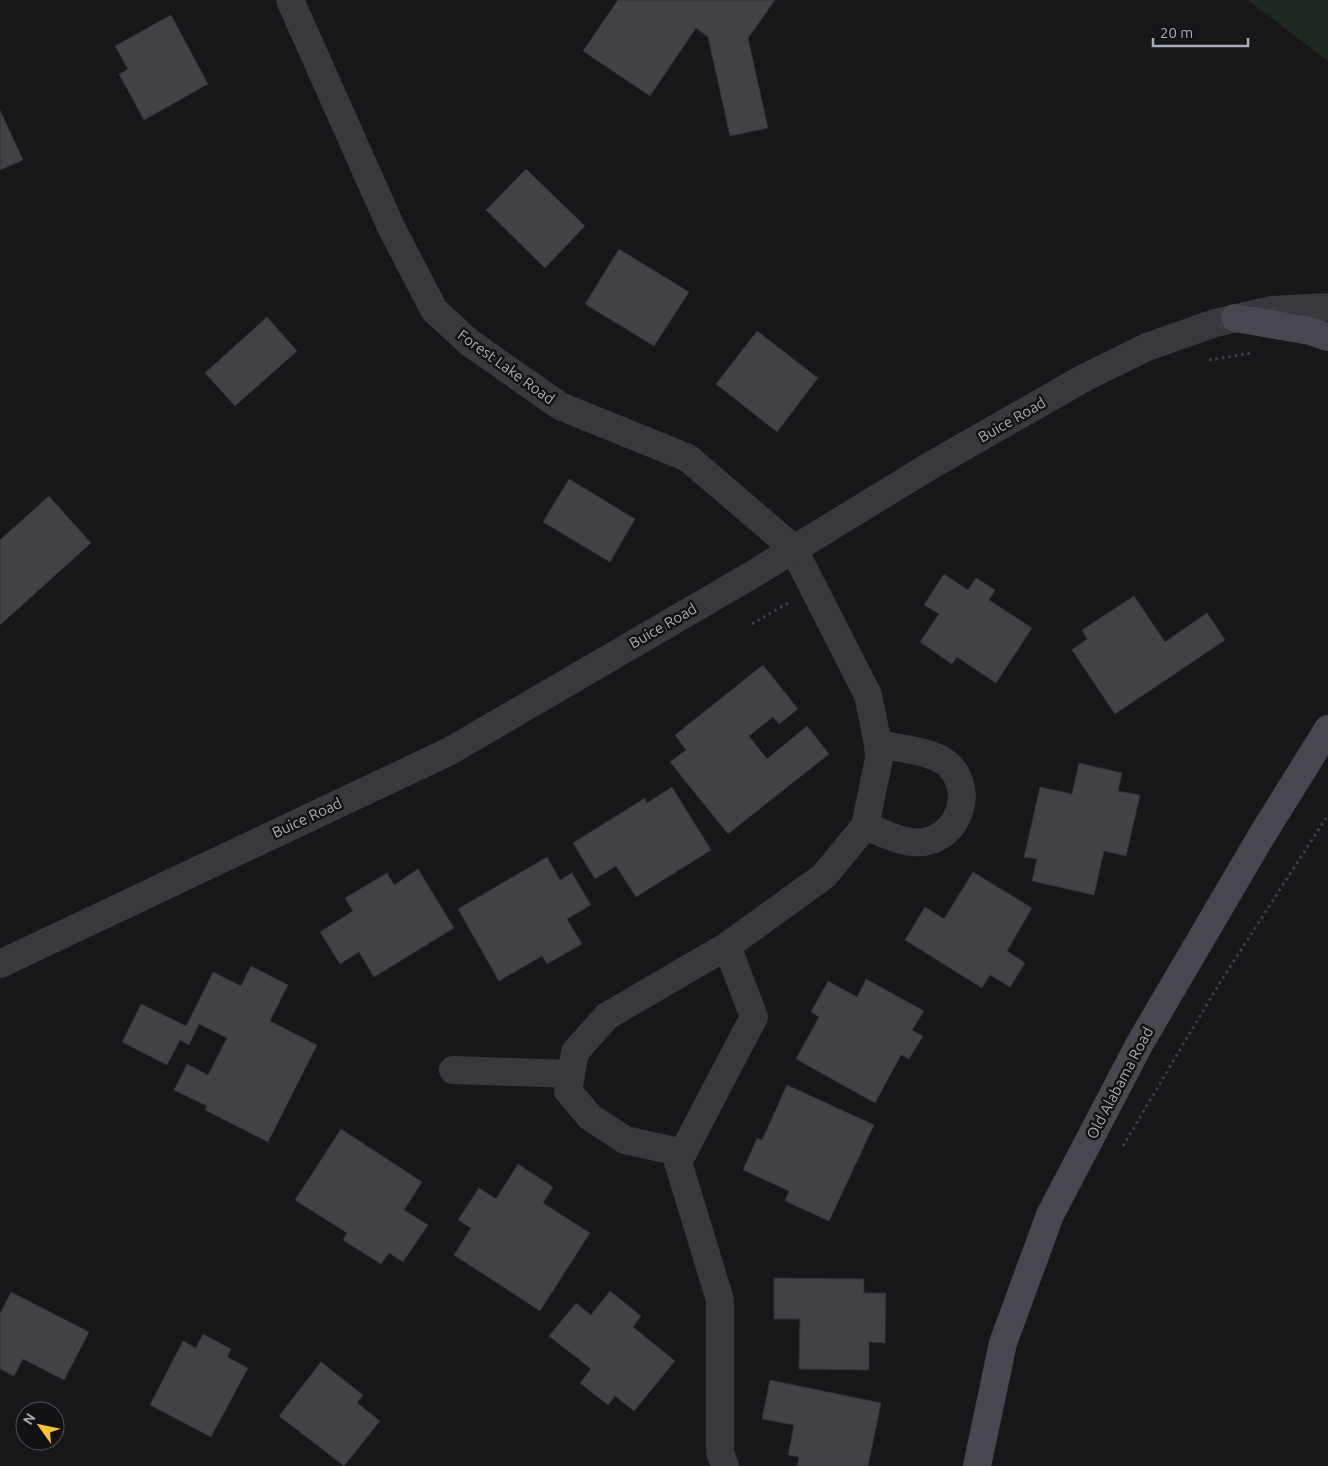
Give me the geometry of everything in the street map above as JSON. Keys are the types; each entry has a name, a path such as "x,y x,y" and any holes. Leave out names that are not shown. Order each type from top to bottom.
{"main road":[{"path":"1235,318 1310,331 1328,337"},
{"name":"Old Alabama Road","path":"977,1466 1003,1343 1050,1215 1140,1043 1262,835 1328,729"}],"street":[{"name":"Forest Lake Road","path":"290,0 391,227 434,310 470,343 560,406 688,458 793,548"},
{"name":"Buice Road","path":"0,964 450,751 930,466 1084,378 1147,347 1215,323 1272,310 1328,307"},
{"path":"682,1153 625,1140 590,1117 568,1091 575,1052 606,1016 727,946 824,876 865,826 879,759 878,744 868,694 793,548"},
{"path":"865,826 910,842 927,842 943,835 955,822 962,806 962,789 955,773 942,761 927,754 878,744"},
{"path":"725,1466 720,1452 720,1300 678,1162 754,1017 727,946"},
{"path":"453,1070 571,1074"}],"path":[{"path":"1200,361 1260,352"},
{"path":"1119,1152 1219,984 1328,815"}],"shaded area":[{"path":"1248,0 1328,0 1328,61"}],"building":[{"path":"618,0 775,0 748,38 768,128 730,136 708,37 696,28 650,96 583,51"},
{"path":"171,15 208,84 144,120 119,74 128,69 115,46"},
{"path":"0,110 23,160 0,170"},
{"path":"526,169 585,226 545,268 486,210"},
{"path":"619,249 689,292 654,346 585,304"},
{"path":"267,317 297,351 235,406 205,373"},
{"path":"757,331 818,378 777,432 716,384"},
{"path":"569,479 635,519 610,562 543,522"},
{"path":"49,496 91,543 0,625 0,540"},
{"path":"944,574 968,590 976,578 995,590 989,600 1032,628 996,683 957,657 952,664 920,642 939,614 924,605"},
{"path":"1134,596 1165,642 1207,613 1225,640 1115,714 1072,650 1087,639 1082,630"},
{"path":"763,665 798,709 779,724 773,717 749,736 767,759 807,726 829,754 728,834 670,762 686,750 675,735"},
{"path":"1079,763 1122,773 1118,791 1140,795 1126,856 1104,851 1094,895 1032,881 1037,859 1024,857 1040,787 1072,794"},
{"path":"672,787 711,850 636,897 616,866 595,879 573,843 645,798 647,803"},
{"path":"547,857 560,880 572,873 591,905 567,919 582,944 547,964 542,956 499,981 458,909"},
{"path":"418,869 454,928 374,977 359,952 340,964 320,932 353,911 345,898 387,873 394,885"},
{"path":"973,872 1032,908 1007,951 1025,963 1010,987 990,975 982,988 905,940 925,907 944,919"},
{"path":"251,966 288,985 270,1021 317,1045 268,1142 205,1110 207,1106 174,1090 187,1064 208,1075 227,1038 199,1024 189,1045 180,1040 167,1065 122,1042 141,1004 186,1026 213,972 241,986"},
{"path":"866,979 924,1011 912,1030 923,1036 909,1059 901,1055 875,1103 796,1059 819,1017 811,1012 828,981 857,997"},
{"path":"787,1085 874,1125 829,1221 785,1201 789,1191 743,1170 757,1138 762,1140"},
{"path":"341,1129 422,1182 404,1210 428,1225 403,1262 389,1253 381,1264 343,1240 347,1233 295,1200"},
{"path":"518,1164 553,1187 543,1203 590,1233 540,1311 454,1255 471,1228 458,1220 479,1188 496,1199"},
{"path":"774,1278 864,1279 864,1293 886,1293 885,1343 869,1342 869,1370 799,1369 800,1319 774,1319"},
{"path":"610,1291 641,1316 633,1327 675,1361 634,1411 615,1396 608,1405 580,1383 591,1369 549,1336 576,1303 591,1315"},
{"path":"11,1292 89,1332 64,1380 23,1359 14,1376 0,1369 0,1314"},
{"path":"203,1334 231,1349 227,1357 248,1368 211,1437 150,1405 183,1341 196,1348"},
{"path":"321,1362 363,1395 357,1403 380,1421 344,1466 279,1416"},
{"path":"770,1380 881,1403 868,1466 797,1466 799,1457 788,1455 794,1425 762,1419"}]}
